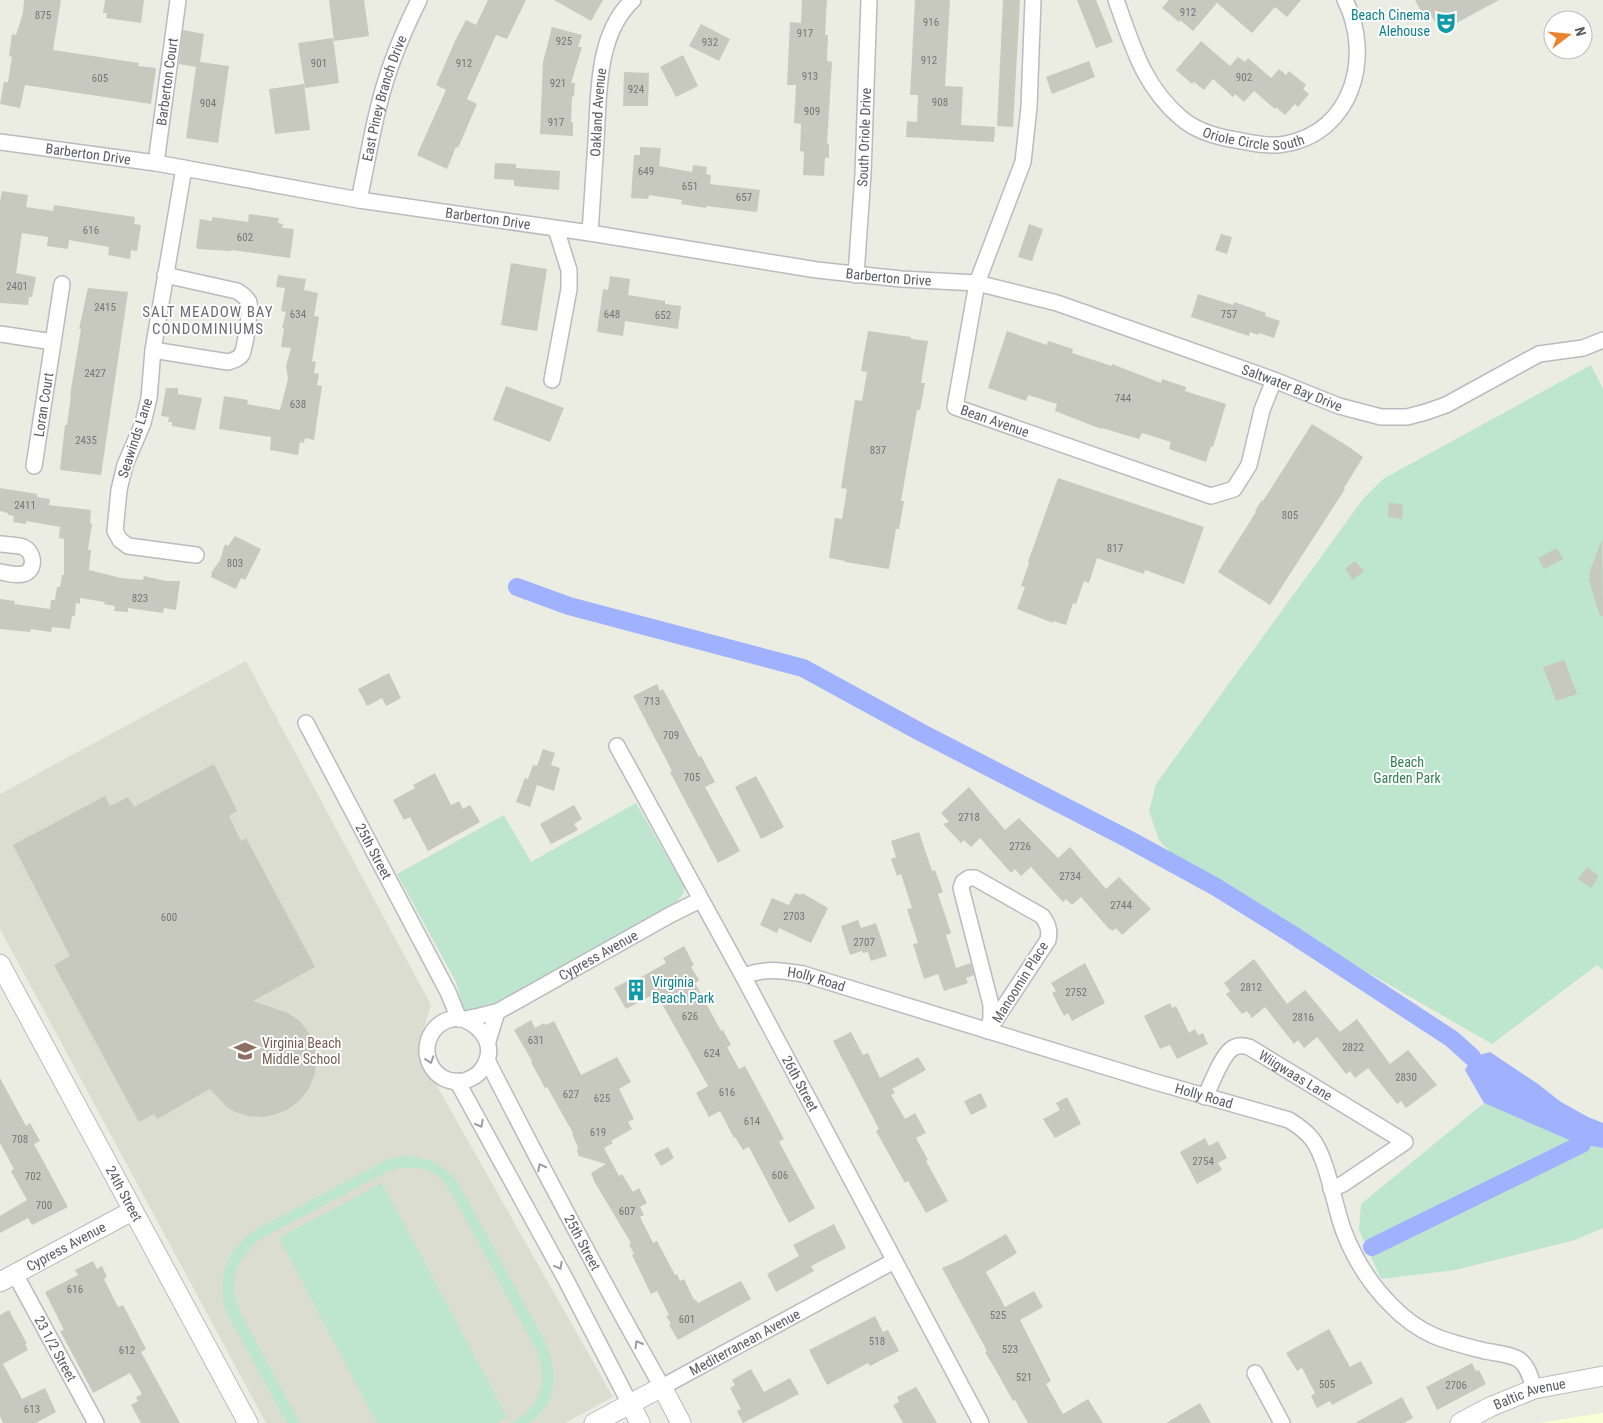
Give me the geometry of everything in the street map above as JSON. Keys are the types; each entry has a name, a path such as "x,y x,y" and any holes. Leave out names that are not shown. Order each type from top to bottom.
{"street":[{"name":"Barberton Court","path":"156,163 178,0"},
{"name":"East Piney Branch Drive","path":"359,200 379,104 388,73 405,27 419,0"},
{"name":"Oakland Avenue","path":"590,233 600,72 608,39 624,8 633,0"},
{"name":"South Oriole Drive","path":"856,275 863,174 869,0"},
{"name":"Bean Avenue","path":"1033,0 1029,108 1023,162 977,283 955,407 1212,496 1234,489 1249,465 1262,410 1274,380"},
{"name":"Oriole Circle South","path":"1116,0 1136,58 1148,80 1163,101 1181,119 1216,137 1267,146 1303,139 1331,121 1341,110 1353,85 1358,58 1358,42 1354,22 1345,0"},
{"name":"Barberton Drive","path":"0,142 156,163 359,200 590,233 817,270 856,275 977,283"},
{"name":"Seawinds Lane","path":"184,168 153,350 149,398 143,423 125,465 119,490 115,531 120,540 128,546 196,555"},
{"path":"552,380 569,289 569,270 556,229"},
{"path":"153,350 228,362 236,360 242,354 250,311 249,303 237,291 165,275"},
{"name":"Saltwater Bay Drive","path":"977,283 1057,303 1274,380 1339,406 1363,414 1381,417 1407,417 1446,405 1539,354 1583,348 1603,340"},
{"name":"Loran Court","path":"34,466 62,284"},
{"path":"0,334 53,342"},
{"path":"0,544 23,547 30,551 33,558 30,571 24,574 0,572"},
{"name":"25th Street","path":"306,723 461,1019"},
{"name":"26th Street","path":"617,746 743,976 981,1423"},
{"name":"Manoomin Place","path":"968,878 975,878 1042,916 1048,925 1048,940 988,1031 992,1018 991,1005 961,888 963,882 968,878"},
{"name":"Cypress Avenue","path":"461,1019 497,1012 700,900"},
{"name":"24th Street","path":"0,964 248,1423"},
{"name":"Holly Road","path":"743,976 757,971 775,969 803,974 1206,1097 1289,1120 1302,1128 1320,1152 1344,1231 1355,1256 1372,1285 1392,1306 1429,1335 1443,1341 1517,1359 1528,1371 1534,1389"},
{"name":"25th Street","path":"442,980 446,999 445,1012 430,1035 426,1046 428,1060 434,1071 443,1078 457,1082"},
{"path":"488,1042 497,1012"},
{"path":"436,1027 445,1021 461,1019 476,1024 483,1032 488,1042 489,1052 482,1070 474,1077 457,1082 566,1280 640,1423"},
{"name":"Wiigwaas Lane","path":"1206,1097 1228,1052 1234,1047 1249,1046 1405,1142 1343,1184 1331,1189"},
{"name":"25th Street","path":"487,1060 614,1304 682,1423"},
{"name":"Cypress Avenue","path":"8,1278 132,1211"},
{"name":"Mediterranean Avenue","path":"594,1423 894,1261"},
{"name":"23 1/2 Street","path":"8,1278 96,1423"},
{"path":"1256,1373 1282,1423"},
{"name":"Baltic Avenue","path":"1460,1423 1490,1406 1534,1389 1603,1376"}],"shaded area":[{"name":"Virginia Beach Middle School","path":"246,661 431,1005 422,1036 425,1065 613,1397 565,1423 266,1423 0,929 0,794"},
{"path":"1603,1413 1603,1423 1538,1423"}],"green space":[{"name":"Beach Garden Park","path":"1591,365 1603,389 1603,970 1597,965 1492,1044 1183,866 1159,840 1149,811 1156,784 1363,499 1383,479"},
{"path":"636,803 684,886 681,897 675,903 480,1012 468,1014 464,1010 456,982 397,874 504,815 531,862"},
{"path":"1484,1103 1576,1143 1603,1148 1603,1228 1575,1240 1455,1270 1381,1279 1359,1230 1361,1204"},
{"path":"407,1156 422,1158 434,1163 456,1179 544,1340 552,1363 554,1384 547,1405 530,1423 511,1423 529,1410 539,1394 542,1375 538,1353 451,1192 438,1176 427,1170 401,1168 388,1171 257,1241 238,1265 235,1273 234,1291 240,1312 300,1423 287,1423 226,1311 222,1287 226,1267 236,1248 253,1231 391,1158"},
{"path":"382,1183 507,1417 496,1423 377,1423 279,1238"}],"water":[{"path":"1490,1052 1561,1102 1603,1123 1603,1148 1576,1143 1484,1103 1465,1070 1472,1057"}],"building":[{"path":"24,0 61,0 53,50 139,63 138,66 156,68 151,104 25,85 20,108 0,104 4,82 8,82 12,57 9,56 12,34 16,35 23,13"},
{"path":"105,0 144,0 141,23 106,18 107,13 103,13"},
{"path":"329,0 364,0 369,36 334,41"},
{"path":"488,0 526,0 507,39 496,35 467,99 477,104 447,169 417,155 446,90 436,85 455,41 466,20 476,25"},
{"path":"554,0 603,0 591,21"},
{"path":"802,0 827,0 825,35 828,35 827,61 832,62 827,144 829,144 829,158 825,158 824,176 803,175 804,152 800,151 801,124 794,123 796,85 787,85 790,22 801,23"},
{"path":"915,0 950,0 945,86 963,87 961,125 995,127 994,142 906,137 907,121 917,122 918,95 910,95"},
{"path":"1003,0 1020,0 1013,127 997,126"},
{"path":"1077,0 1096,0 1113,42 1096,48"},
{"path":"1169,0 1301,0 1287,17 1275,7 1252,33 1217,3 1193,31 1162,8"},
{"name":"Beach Cinema Alehouse","path":"1415,0 1499,0 1440,32 1429,11 1423,15"},
{"path":"701,24 730,39 719,61 689,46"},
{"path":"552,27 582,35 578,47 582,47 571,83 575,83 574,97 572,96 571,122 573,122 573,136 540,134 543,62"},
{"path":"183,30 204,34 200,62 229,66 218,143 186,138 196,67 179,64"},
{"path":"333,38 339,83 305,88 298,43"},
{"path":"1201,41 1230,66 1238,57 1245,62 1248,58 1271,78 1279,69 1286,75 1289,71 1306,85 1303,89 1309,94 1298,107 1295,104 1285,115 1254,91 1244,102 1235,94 1233,97 1213,79 1204,90 1194,82 1192,84 1176,70"},
{"path":"683,55 698,86 676,97 660,67"},
{"path":"1089,61 1095,77 1052,94 1046,77"},
{"path":"624,72 649,73 648,106 623,106"},
{"path":"304,84 310,130 275,134 269,89"},
{"path":"640,147 661,148 659,166 692,172 693,165 707,167 706,174 711,175 710,184 760,190 757,212 706,206 706,208 681,204 682,200 649,195 648,199 631,198 634,155 640,155"},
{"path":"495,163 516,164 516,168 560,171 559,190 514,186 514,180 494,179"},
{"path":"2,191 28,195 26,207 53,211 54,205 135,217 134,224 141,225 137,251 131,250 130,259 108,255 109,247 69,240 68,249 47,246 48,237 22,233 16,273 36,277 32,297 29,297 28,305 0,303 0,202"},
{"path":"249,214 279,218 278,223 283,224 282,228 294,229 290,258 232,250 198,249 196,247 200,219 212,221 212,217 248,222"},
{"path":"1029,224 1043,229 1032,261 1018,257"},
{"path":"1221,234 1232,237 1227,254 1215,250"},
{"path":"511,263 547,269 537,331 501,325"},
{"path":"278,275 306,279 304,290 318,293 314,316 319,317 312,361 316,362 314,373 319,374 317,385 322,386 314,440 305,438 304,443 300,442 298,455 270,450 271,437 219,429 224,396 248,400 247,404 280,410 288,379 286,366 291,348 281,347 284,328 282,328 286,312 281,311 285,288 276,287"},
{"path":"610,276 630,279 628,295 665,301 665,304 681,306 678,329 625,321 623,336 597,332 603,289 608,290"},
{"path":"88,288 128,292 101,475 60,470 65,425 67,425 81,329 79,329"},
{"path":"1198,294 1233,305 1234,302 1266,313 1265,316 1280,321 1274,338 1250,332 1249,336 1191,317"},
{"path":"868,331 928,341 921,383 925,383 920,410 917,410 901,501 904,501 899,529 896,529 889,569 829,558 835,518 842,519 847,489 841,488 855,400 862,401 867,372 861,371"},
{"path":"1007,331 1047,345 1048,341 1073,349 1072,353 1112,366 1112,364 1161,383 1162,379 1186,387 1185,391 1226,404 1213,447 1211,446 1206,462 1169,449 1171,442 1142,433 1139,439 1101,429 1055,411 1057,404 1028,395 1026,401 988,388"},
{"path":"506,386 564,408 550,442 493,420"},
{"path":"166,388 178,388 178,394 202,398 195,430 172,426 172,422 168,422 169,417 161,416"},
{"path":"1312,424 1363,457 1345,489 1270,605 1218,572"},
{"path":"1058,478 1204,527 1184,584 1145,570 1144,574 1097,558 1089,583 1084,581 1076,604 1073,603 1066,625 1053,621 1053,623 1017,609 1025,587 1021,586 1028,562"},
{"path":"0,488 37,494 37,497 50,499 49,505 91,510 90,523 92,524 88,550 91,550 89,570 121,578 143,580 144,576 166,581 180,581 176,610 164,608 163,613 128,608 128,612 114,611 115,606 104,604 105,602 80,598 80,604 76,603 75,616 72,616 70,629 52,627 51,632 31,629 30,632 0,629 0,599 15,601 14,604 50,609 51,600 55,600 57,587 60,587 62,575 64,575 64,539 59,538 60,527 26,521 26,524 13,522 14,516 0,511"},
{"path":"1389,503 1403,504 1402,519 1388,517"},
{"path":"235,536 261,549 245,580 241,578 236,589 211,577 211,573 220,560 225,544 228,546"},
{"path":"1602,539 1603,616 1600,616 1589,581 1590,571"},
{"path":"1557,548 1563,559 1544,569 1538,558"},
{"path":"1355,561 1364,571 1353,580 1345,569"},
{"path":"1564,660 1577,694 1556,701 1543,667"},
{"path":"389,673 401,698 386,706 382,698 367,706 358,689"},
{"path":"657,684 660,691 663,689 699,757 701,756 715,782 705,787 740,851 718,863 633,696"},
{"path":"543,749 555,753 551,765 560,768 554,791 537,785 530,807 516,802 525,778 528,779 533,765 537,766"},
{"path":"214,764 237,811 229,816 241,841 246,838 315,967 253,1001 288,1013 300,1021 311,1036 316,1054 315,1073 308,1090 299,1101 287,1110 273,1115 264,1117 249,1116 235,1112 227,1107 210,1089 157,1119 154,1114 139,1122 54,965 70,956 13,845 105,796 110,806 128,797 134,807"},
{"path":"435,773 451,805 459,801 463,809 470,805 480,822 428,851 410,817 404,820 393,800 415,788 413,785"},
{"path":"756,776 784,827 761,839 735,787"},
{"path":"969,787 1005,830 1019,818 1058,858 1070,847 1106,889 1119,877 1151,909 1122,935 1116,928 1113,931 1110,930 1081,897 1072,905 1066,899 1063,902 1031,867 1021,876 1015,869 1011,873 980,838 971,847 964,840 961,843 943,824 949,822 941,813"},
{"path":"574,805 582,819 574,824 578,830 551,844 540,824"},
{"path":"919,832 932,871 935,870 943,892 938,894 951,933 946,935 956,968 971,963 974,975 966,978 968,983 944,991 938,974 924,979 913,944 918,943 907,909 912,908 901,874 897,876 891,859 896,857 891,841"},
{"path":"1587,867 1599,876 1591,888 1578,879"},
{"path":"795,893 801,895 802,893 828,908 811,943 779,928 777,933 760,925 772,898 789,905"},
{"path":"858,920 861,928 876,923 887,956 871,961 868,952 863,953 862,951 850,955 841,926"},
{"path":"684,946 694,965 691,967 699,980 695,983 721,1031 723,1030 731,1045 727,1047 739,1069 745,1066 784,1139 779,1142 815,1208 789,1223 749,1147 743,1150 734,1138 720,1111 709,1117 696,1093 708,1086 656,993 626,1009 614,988 633,978 634,981 666,963 663,958"},
{"path":"1254,959 1287,1004 1305,990 1340,1032 1357,1019 1390,1064 1408,1050 1437,1085 1406,1108 1401,1101 1397,1104 1368,1068 1355,1078 1350,1071 1346,1074 1317,1037 1304,1048 1298,1040 1294,1044 1265,1007 1252,1018 1247,1011 1242,1014 1226,994 1230,991 1224,983"},
{"path":"1085,963 1105,1003 1072,1021 1068,1013 1064,1016 1052,993 1056,991 1051,983"},
{"path":"1170,1003 1172,1008 1176,1006 1189,1033 1195,1029 1198,1035 1203,1033 1208,1044 1177,1059 1170,1045 1160,1049 1144,1016"},
{"path":"531,1020 535,1028 544,1023 546,1025 554,1021 581,1075 617,1057 631,1082 619,1089 634,1119 628,1122 632,1129 611,1141 613,1143 604,1148 619,1176 622,1174 633,1192 639,1188 647,1203 640,1207 644,1215 640,1217 653,1243 657,1241 675,1275 677,1274 680,1281 684,1279 694,1300 698,1303 741,1281 751,1299 678,1340 669,1325 671,1324 666,1316 669,1315 657,1291 651,1294 632,1255 634,1254 629,1244 631,1243 594,1181 591,1173 606,1164 579,1156 573,1133 547,1087 545,1088 514,1030"},
{"path":"851,1032 863,1055 868,1053 880,1078 918,1057 926,1070 892,1089 895,1093 891,1095 905,1119 915,1113 926,1133 916,1138 928,1160 926,1161 948,1201 926,1213 908,1181 905,1183 876,1131 879,1129 833,1041"},
{"path":"0,1078 26,1126 30,1123 40,1141 34,1144 68,1207 32,1225 28,1218 0,1233 0,1216 27,1200 11,1171 14,1169 0,1143"},
{"path":"981,1093 987,1107 971,1115 964,1101"},
{"path":"1067,1097 1081,1124 1055,1138 1043,1119 1060,1110 1056,1103"},
{"path":"1205,1138 1209,1146 1218,1141 1227,1158 1218,1163 1222,1170 1197,1184 1180,1152"},
{"path":"668,1147 674,1158 661,1166 654,1154"},
{"path":"834,1224 846,1248 811,1266 814,1271 776,1292 767,1274 799,1256 793,1245"},
{"path":"1006,1234 1017,1253 986,1272 1005,1307 1034,1291 1043,1307 1020,1320 1051,1381 1046,1384 1063,1414 1088,1399 1103,1423 1028,1423 985,1352 987,1351 942,1268"},
{"path":"93,1261 97,1269 102,1266 107,1277 104,1279 118,1307 123,1305 146,1349 141,1352 180,1423 141,1423 131,1405 138,1401 136,1397 142,1394 130,1373 93,1393 60,1331 64,1330 45,1292 78,1275 75,1270"},
{"path":"9,1310 27,1344 25,1344 28,1350 3,1364 22,1399 45,1388 56,1412 36,1423 3,1423 0,1416 0,1315"},
{"path":"875,1316 883,1332 888,1330 899,1351 870,1366 868,1363 827,1385 809,1350"},
{"path":"1329,1329 1350,1367 1361,1361 1373,1383 1332,1405 1330,1401 1317,1408 1311,1396 1315,1393 1302,1368 1297,1371 1286,1353"},
{"path":"1472,1363 1476,1371 1479,1370 1486,1384 1437,1410 1426,1387"},
{"path":"751,1369 764,1392 790,1378 799,1394 743,1423 737,1411 741,1409 730,1388 735,1385 732,1380"},
{"path":"916,1387 937,1423 903,1423 893,1405 899,1402 897,1397"},
{"path":"1402,1397 1413,1418 1404,1423 1355,1423"},
{"path":"1200,1403 1211,1423 1166,1423"}],"waterway":[{"path":"517,587 569,606 803,668 922,733 1130,840 1216,887 1452,1039 1472,1057"},
{"path":"1372,1247 1582,1144"}],"place":[{"name":"Beach Cinema Alehouse","path":"1446,23"},
{"name":"Virginia Beach Park","path":"636,990"},
{"name":"Virginia Beach Middle School","path":"245,1051"}],"district":[{"name":"SALT MEADOW BAY CONDOMINIUMS","path":"208,320"}]}
